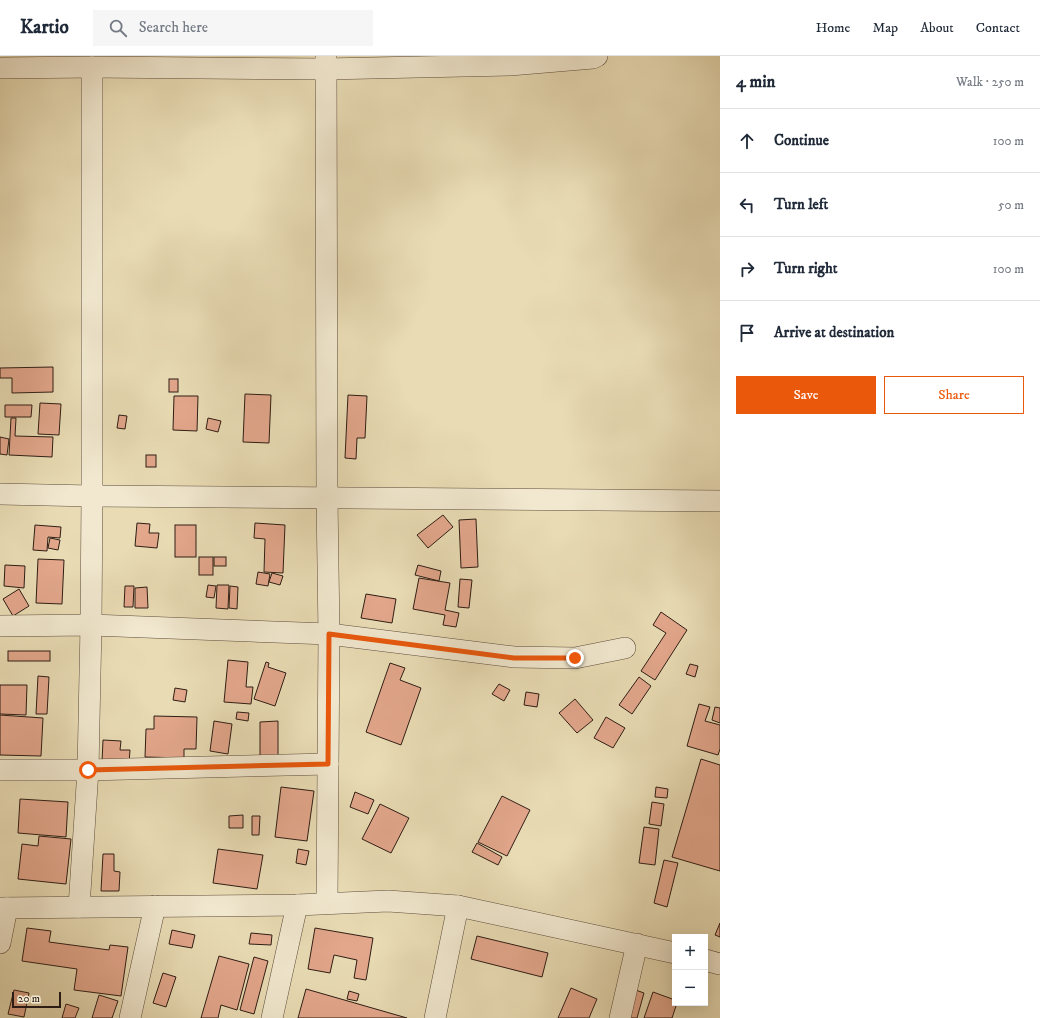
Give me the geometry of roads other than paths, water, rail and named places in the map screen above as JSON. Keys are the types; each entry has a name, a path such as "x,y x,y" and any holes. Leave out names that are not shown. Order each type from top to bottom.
{"street":[{"path":"0,68 54,62 92,67 326,62 510,61 593,58 597,56"},
{"path":"326,62 329,634 327,903"},
{"path":"79,907 88,770 91,625 92,67"},
{"path":"0,494 720,501"},
{"path":"0,626 91,625 329,634 514,658 575,658 625,648"},
{"path":"0,770 88,770 328,764"},
{"path":"0,943 4,908 297,905 388,901 458,906 672,952"},
{"path":"272,1018 297,905"},
{"path":"130,1018 155,906"},
{"path":"435,1018 458,906"},
{"path":"620,1018 636,944"},
{"path":"708,961 720,964"}]}
